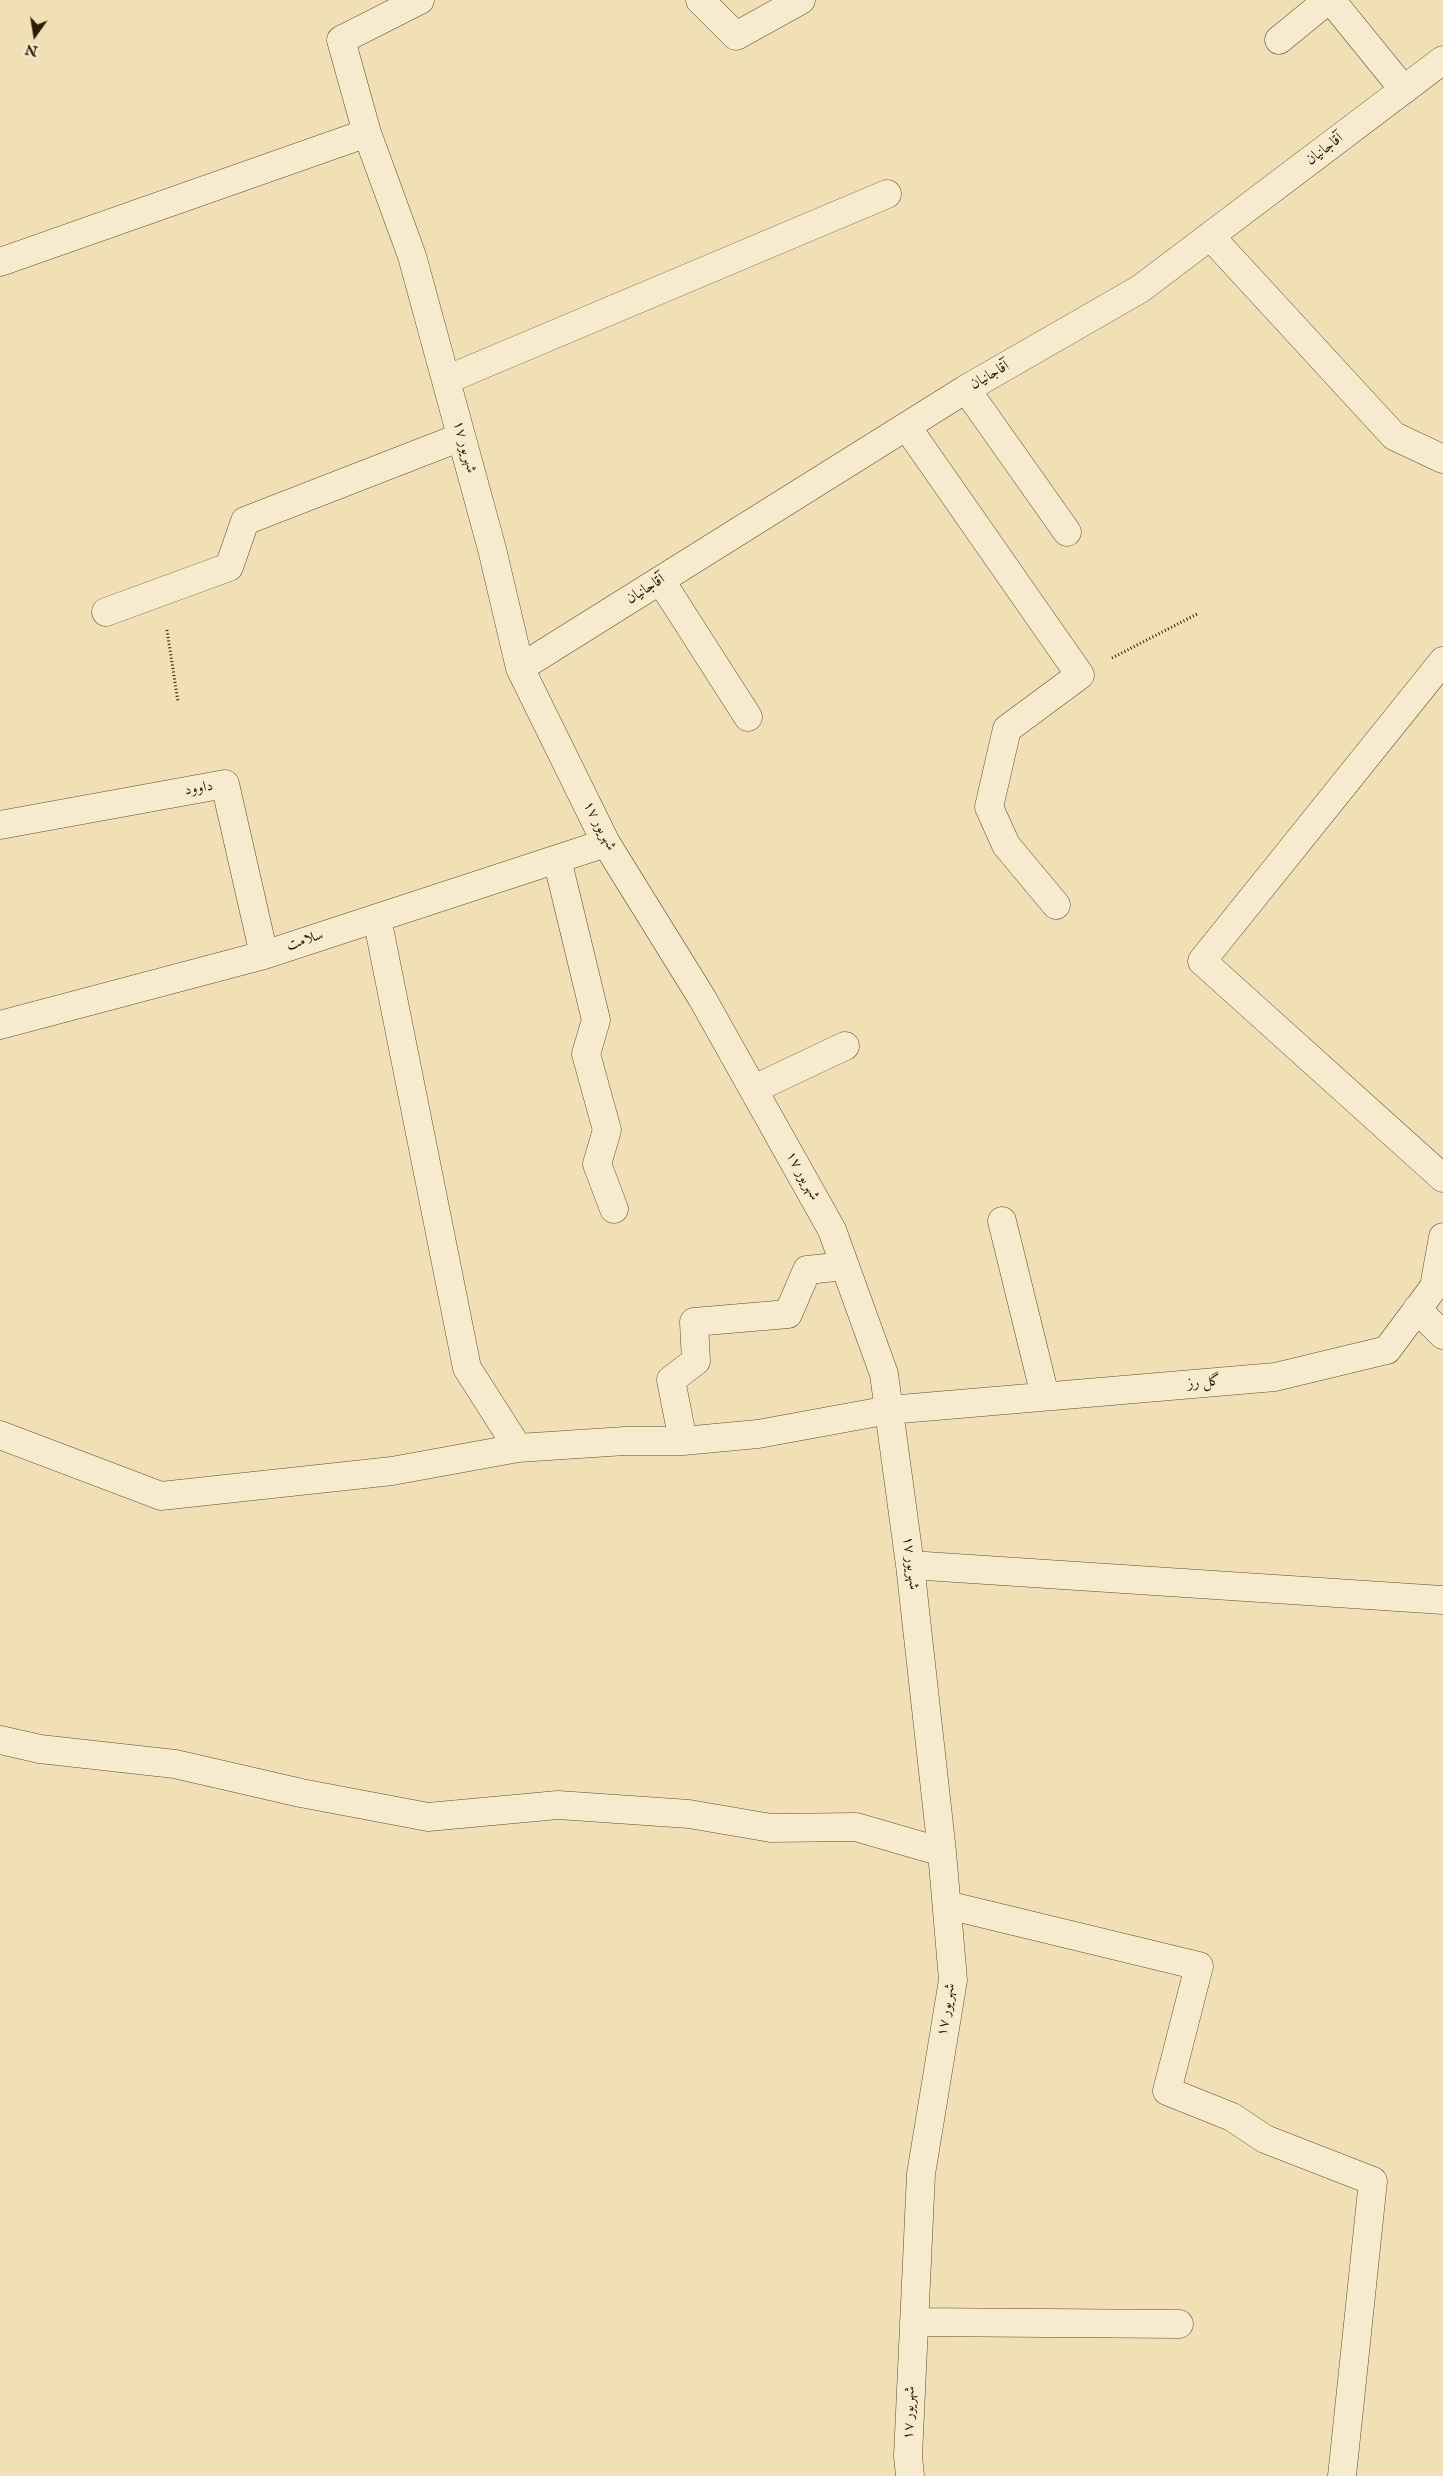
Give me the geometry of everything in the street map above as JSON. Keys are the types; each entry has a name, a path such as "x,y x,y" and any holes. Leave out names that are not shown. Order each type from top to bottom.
{"street":[{"name":"۱۷ شهریور","path":"420,0 341,40 367,134 412,256 492,550 520,668 606,843 702,998 832,1230 884,1374 910,1565 942,1852 953,1980 920,2174 908,2456 910,2476"},
{"path":"700,0 736,36 801,0"},
{"path":"1279,40 1330,0 1404,90"},
{"name":"آقاجانیان","path":"520,668 966,389 1140,289 1443,60"},
{"path":"0,262 367,134"},
{"path":"446,380 887,194"},
{"path":"1210,236 1394,436 1443,459"},
{"path":"966,389 1067,532"},
{"path":"907,427 1080,675 1007,729 989,807 1006,845 1056,905"},
{"path":"106,612 229,567 245,521 461,437"},
{"path":"661,581 748,717"},
{"path":"1443,662 1202,961 1443,1178"},
{"name":"داوود","path":"0,825 225,784 264,955"},
{"name":"سلامت","path":"0,1025 264,955 606,843"},
{"path":"557,859 596,1020 586,1054 607,1130 597,1164 614,1209"},
{"path":"377,918 467,1368 518,1448"},
{"path":"754,1089 845,1046"},
{"path":"1002,1221 1045,1396"},
{"name":"گل رز","path":"0,1435 161,1496 392,1471 518,1448 625,1440 683,1441 758,1434 889,1410 1275,1377 1386,1350 1434,1286 1443,1237"},
{"path":"683,1441 671,1380 696,1361 694,1322 788,1314 807,1270 845,1266"},
{"path":"1417,1310 1443,1335"},
{"path":"910,1565 1443,1600"},
{"path":"0,1740 40,1749 175,1764 301,1793 428,1818 558,1805 689,1814 771,1828 856,1827 942,1852"},
{"path":"947,1905 1199,1966 1168,2091 1232,2117 1265,2139 1373,2181 1342,2476"},
{"path":"914,2322 1179,2324"}],"path":[{"path":"162,592 178,702"},
{"path":"1080,675 1199,613"}]}
